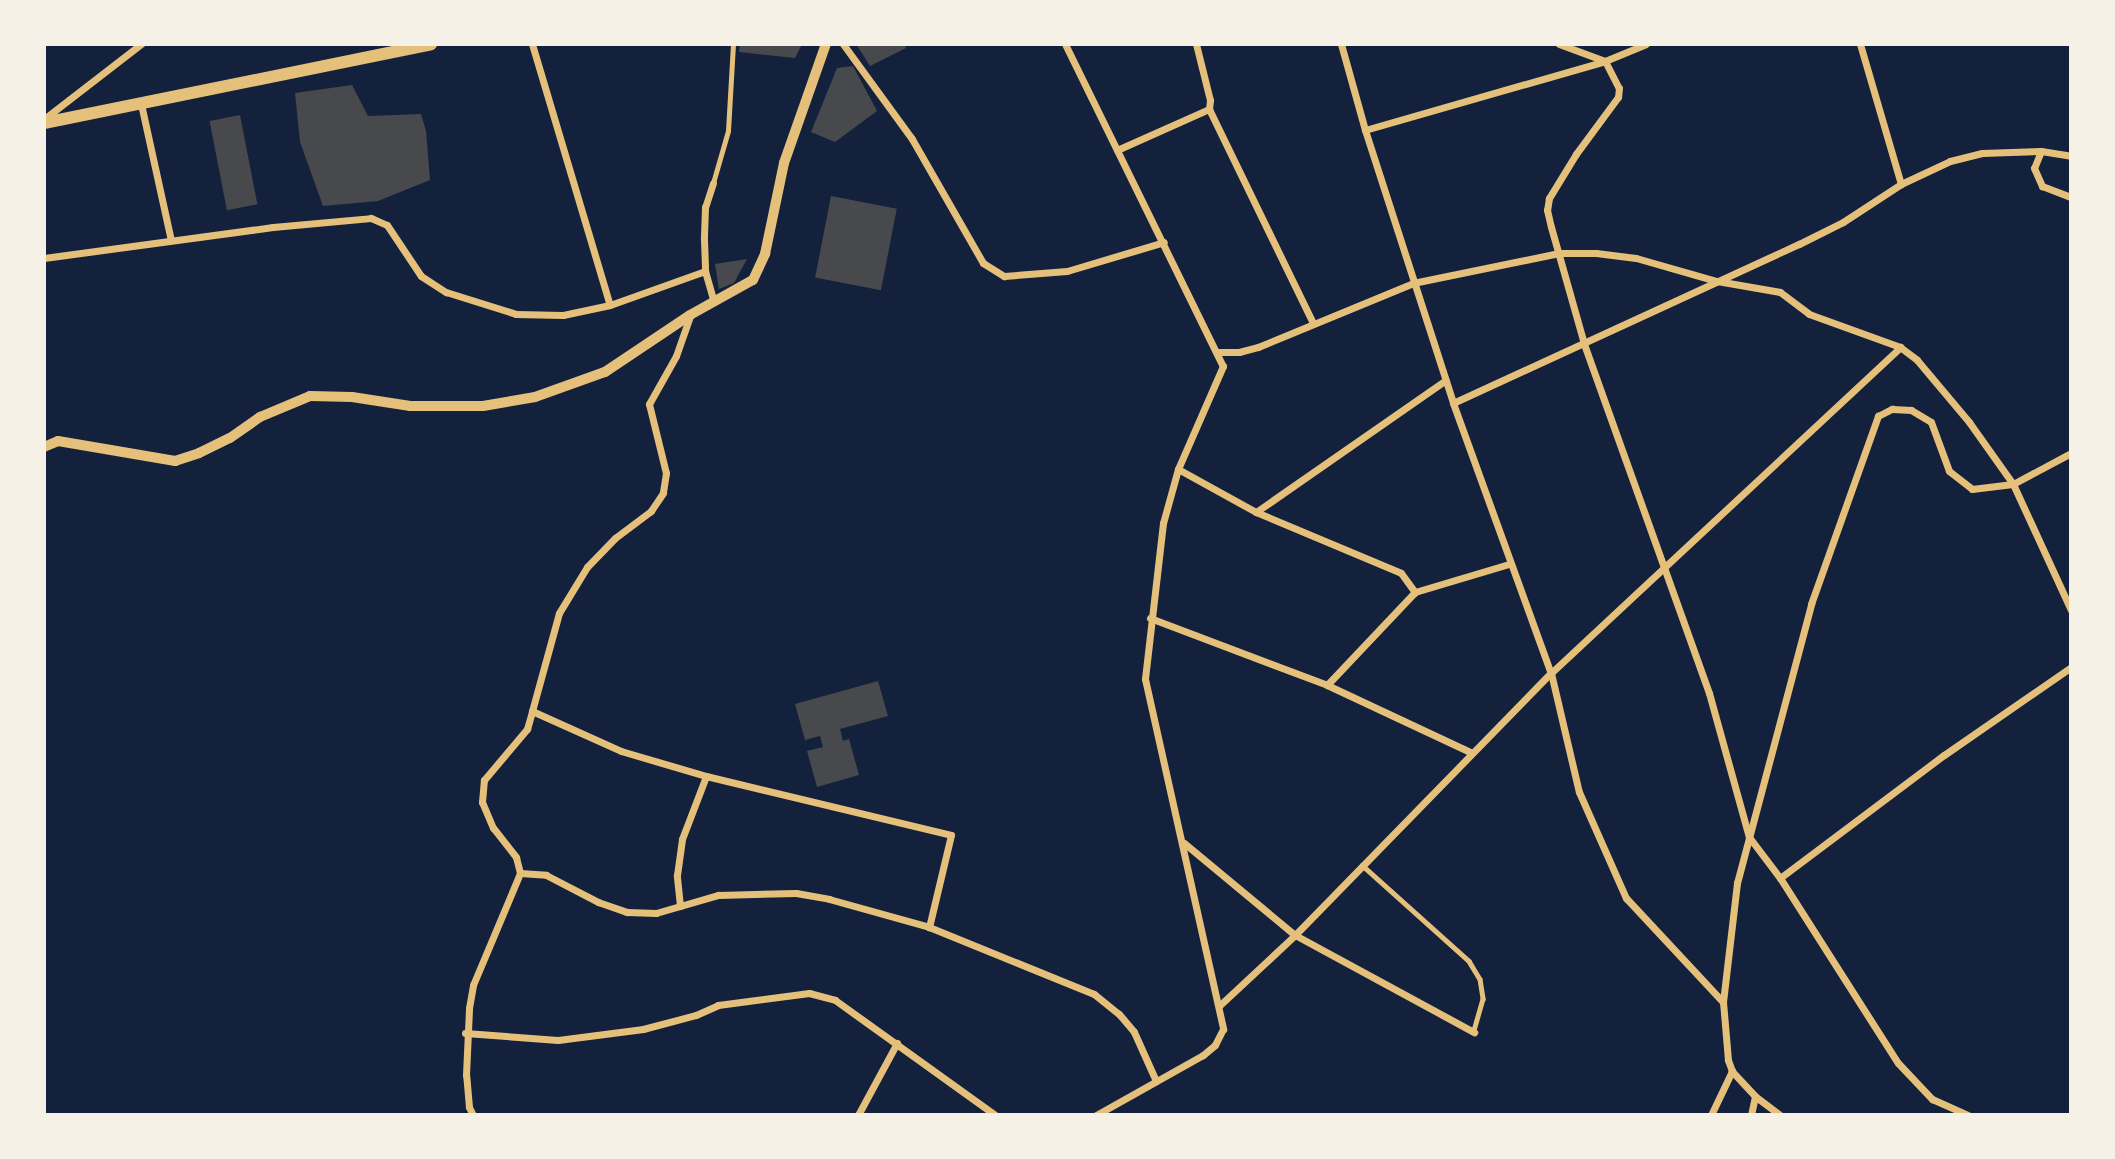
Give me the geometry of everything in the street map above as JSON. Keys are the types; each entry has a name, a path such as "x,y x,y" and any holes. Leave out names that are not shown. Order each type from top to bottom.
{"main road":[{"path":"44,121 141,104 431,44"}],"street":[{"path":"44,121 141,44"},
{"path":"532,44 610,305"},
{"path":"44,447 58,441 175,461 200,453 230,438 260,417 310,396 352,397 410,406 449,407 523,400 573,386 605,372 690,315 753,280 765,254 784,163 826,44"},
{"path":"843,44 912,139 983,263 1004,276 1067,271 1164,242"},
{"path":"1065,44 1223,366 1178,469 1163,523 1145,679 1168,791 1184,844 1223,1029 1215,1045 1096,1115"},
{"path":"1196,44 1210,100 1209,109 1313,323"},
{"path":"1341,44 1365,130 1453,403 1509,564 1551,673 1579,792 1626,898 1723,1002"},
{"path":"1559,44 1605,61 1619,88 1618,97 1576,154 1549,198 1547,211 1584,344 1709,693 1749,837 1780,878 1898,1063 1932,1100 1968,1115"},
{"path":"1365,130 1605,61 1646,44"},
{"path":"1860,44 1901,184"},
{"path":"141,104 171,240"},
{"path":"1116,150 1209,109"},
{"path":"2041,150 2034,167 2042,186 2071,197"},
{"path":"1453,403 1843,222 1901,184 1950,160 1982,153 2041,150 2071,156"},
{"path":"713,183 705,206 705,271 714,302"},
{"path":"44,258 171,240 371,218 387,225 421,276 446,292 479,305 516,314 564,314 610,305 705,271"},
{"path":"1218,352 1239,352 1258,347 1413,283 1559,253 1596,253 1636,258 1717,281 1780,292 1810,314 1899,346 1917,360 1942,388 2013,484 2071,610"},
{"path":"473,1115 468,1107 466,1033 473,985 520,873 516,857 493,828 482,802 484,780 527,729 559,613 587,567 615,538 651,511 663,493 666,473 649,404 676,356 690,315"},
{"path":"1220,1006 1294,935 1470,752 1551,673 1899,346"},
{"path":"1256,512 1446,380"},
{"path":"1780,1115 1755,1096 1732,1071 1724,1035 1723,1002 1737,883 1811,604 1878,416 1892,409 1911,410 1931,422 1949,471 1972,488 2013,484 2071,453"},
{"path":"1178,469 1256,512 1401,573 1415,592"},
{"path":"1327,685 1415,592 1509,564"},
{"path":"1150,618 1327,685 1470,752"},
{"path":"1780,878 1944,755 2071,667"},
{"path":"531,711 621,751 706,776 951,835 929,927"},
{"path":"680,906 677,874 682,839 706,776"},
{"path":"1184,844 1294,935 1474,1032"},
{"path":"520,873 546,876 598,902 627,912 656,913 718,895 796,893 829,899 929,927 1094,994 1119,1014 1134,1032 1156,1081"},
{"path":"466,1033 558,1040 643,1029 696,1015 718,1005 809,993 835,1000 995,1115"},
{"path":"858,1115 897,1043"},
{"path":"1711,1115 1732,1071"},
{"path":"1751,1115 1755,1096"}],"lane":[{"path":"713,183 728,131 733,44"},
{"path":"1362,866 1469,961 1480,979 1483,999 1474,1032"}],"building":[{"path":"740,44 802,44 795,58 739,52"},
{"path":"856,44 904,44 906,48 870,66"},
{"path":"853,66 877,111 835,142 811,132 837,68"},
{"path":"352,85 368,116 421,114 426,131 430,180 378,201 323,206 300,142 295,93"},
{"path":"240,115 257,204 227,210 210,121"},
{"path":"831,196 897,209 881,290 815,277"},
{"path":"747,259 734,283 719,289 715,264"},
{"path":"878,681 888,716 840,729 843,741 849,739 859,775 817,787 807,751 823,747 820,736 805,740 795,704"}]}
